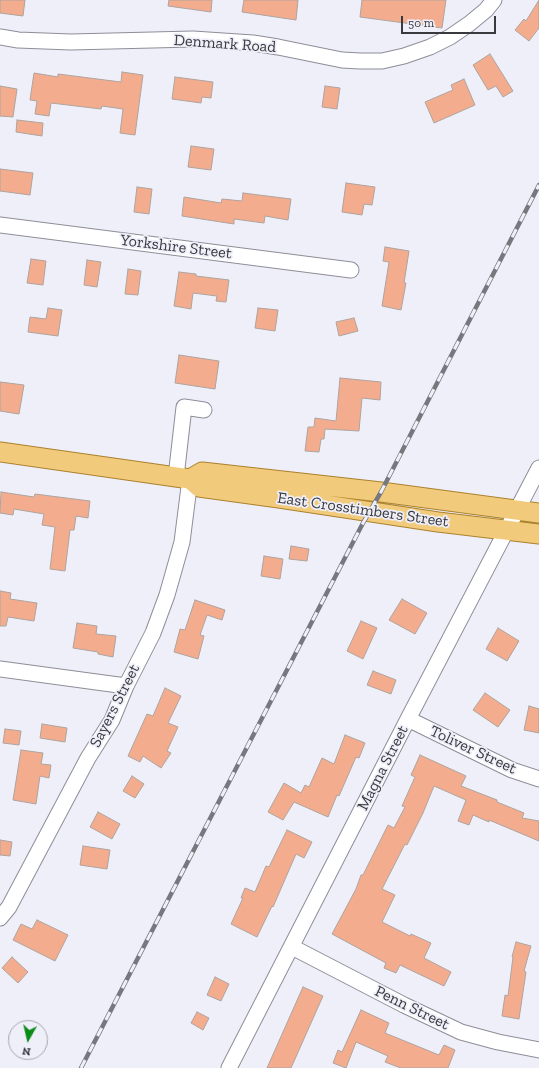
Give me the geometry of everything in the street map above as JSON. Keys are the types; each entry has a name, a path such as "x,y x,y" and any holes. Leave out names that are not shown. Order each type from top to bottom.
{"main road":[{"name":"East Crosstimbers Street","path":"0,452 183,478 199,487 438,522 539,534"},
{"name":"East Crosstimbers Street","path":"183,478 202,472 381,492 539,513"}],"street":[{"name":"Denmark Road","path":"0,38 71,42 201,39 253,43 342,60 382,61 404,56 430,47 450,37 486,10 494,0"},
{"name":"Yorkshire Street","path":"0,225 351,270"},
{"name":"Sayers Street","path":"0,918 9,907 88,758 112,720 126,686 152,634 167,595 182,542 184,407 204,410"},
{"name":"Magna Street","path":"229,1068 539,468"},
{"path":"0,669 126,686"},
{"name":"Toliver Street","path":"408,719 512,770 539,779"},
{"name":"Penn Street","path":"292,947 404,1005 461,1032 498,1042 539,1050"}],"building":[{"path":"0,0 25,0 23,16 0,13"},
{"path":"169,0 212,0 211,12 168,6"},
{"path":"244,0 298,0 296,20 242,12"},
{"path":"362,0 446,0 442,28 360,17"},
{"path":"539,0 539,28 529,41 515,30 524,19 526,21"},
{"path":"490,54 513,91 503,97 496,86 488,90 473,65"},
{"path":"122,72 143,75 135,135 120,133 123,109 102,106 101,109 51,103 49,116 35,114 37,101 30,100 34,73 58,77 58,74 121,82"},
{"path":"175,77 213,82 211,98 202,97 201,103 172,99"},
{"path":"464,79 475,105 434,123 425,102 453,90 451,85"},
{"path":"0,86 17,89 13,117 0,116"},
{"path":"325,86 340,88 337,109 322,107"},
{"path":"17,120 43,123 42,136 16,132"},
{"path":"191,146 214,149 211,170 188,167"},
{"path":"0,169 33,173 30,195 0,191"},
{"path":"346,183 375,187 372,205 364,204 362,215 342,212"},
{"path":"137,187 152,189 149,214 134,212"},
{"path":"243,193 291,199 288,220 265,216 264,223 234,219 234,224 182,216 184,197 221,203 222,199 242,201"},
{"path":"385,247 409,251 404,283 406,283 401,310 382,306 389,262 383,261"},
{"path":"31,259 46,261 43,285 27,283"},
{"path":"87,260 101,262 97,287 84,285"},
{"path":"128,269 141,271 138,295 125,294"},
{"path":"179,272 196,274 196,276 229,280 226,302 216,301 217,296 193,293 191,309 174,306"},
{"path":"48,308 62,310 58,336 28,332 30,317 46,319"},
{"path":"258,308 278,310 275,331 255,328"},
{"path":"354,318 358,331 339,336 336,322"},
{"path":"179,355 219,361 215,389 175,383"},
{"path":"340,378 381,382 380,400 362,398 359,431 325,429 324,439 321,439 319,452 305,451 308,427 314,427 315,418 336,421"},
{"path":"0,382 24,385 19,414 0,411"},
{"path":"1,492 34,497 35,494 90,501 88,518 76,516 74,530 70,530 65,571 50,569 55,527 42,525 44,514 14,509 13,515 0,513"},
{"path":"291,546 309,549 307,561 289,559"},
{"path":"264,556 283,559 280,579 261,576"},
{"path":"0,591 11,593 10,599 37,603 34,621 8,617 6,626 0,626"},
{"path":"402,599 427,613 415,634 389,620"},
{"path":"195,600 225,610 222,620 207,615 200,635 204,636 198,659 174,652 180,629 185,630"},
{"path":"361,621 377,628 363,659 347,651"},
{"path":"77,623 97,626 96,634 116,636 113,657 98,654 98,652 73,648"},
{"path":"498,628 519,641 507,661 486,649"},
{"path":"373,671 396,680 391,694 367,685"},
{"path":"165,688 181,696 168,723 178,727 167,751 171,753 161,768 143,756 140,762 128,756 147,714 153,716"},
{"path":"485,693 510,710 498,727 473,710"},
{"path":"529,706 539,709 539,733 524,730"},
{"path":"42,724 67,728 65,742 40,738"},
{"path":"5,729 21,731 19,745 3,743"},
{"path":"345,735 365,743 359,758 356,757 339,796 337,795 328,817 294,802 283,820 268,812 284,783 301,793 305,785 309,787 322,758 334,764"},
{"path":"21,750 43,753 41,764 51,765 49,778 40,776 36,804 13,800"},
{"path":"420,755 466,776 461,786 497,800 497,802 524,813 522,818 539,821 539,841 489,820 489,822 473,815 469,825 458,821 466,800 434,786 423,813 407,845 405,844 382,889 395,895 382,922 410,936 411,934 431,943 424,958 451,972 444,986 400,965 396,973 384,968 386,963 332,934 388,825 394,828 405,807 402,806 415,777 411,775"},
{"path":"132,776 144,784 135,798 123,791"},
{"path":"98,812 120,824 112,839 90,827"},
{"path":"287,830 312,842 304,858 296,854 273,907 272,906 257,937 231,924 243,898 241,898 245,888 255,892 266,866 269,867"},
{"path":"0,840 12,842 10,856 0,855"},
{"path":"83,846 110,850 107,869 80,865"},
{"path":"37,920 68,935 55,961 13,940 21,924 32,929"},
{"path":"516,942 531,946 524,971 526,972 519,1019 502,1016 505,995 508,996 512,957"},
{"path":"12,957 28,972 18,983 2,968"},
{"path":"215,977 229,984 221,1001 207,995"},
{"path":"303,987 323,996 291,1068 267,1068"},
{"path":"361,1010 389,1023 385,1033 439,1055 444,1045 455,1050 448,1068 401,1068 385,1062 388,1056 356,1042 346,1068 333,1063 338,1050 342,1052"},
{"path":"197,1012 209,1018 203,1030 191,1023"}],"railway":[{"path":"81,1068 539,185"}]}
